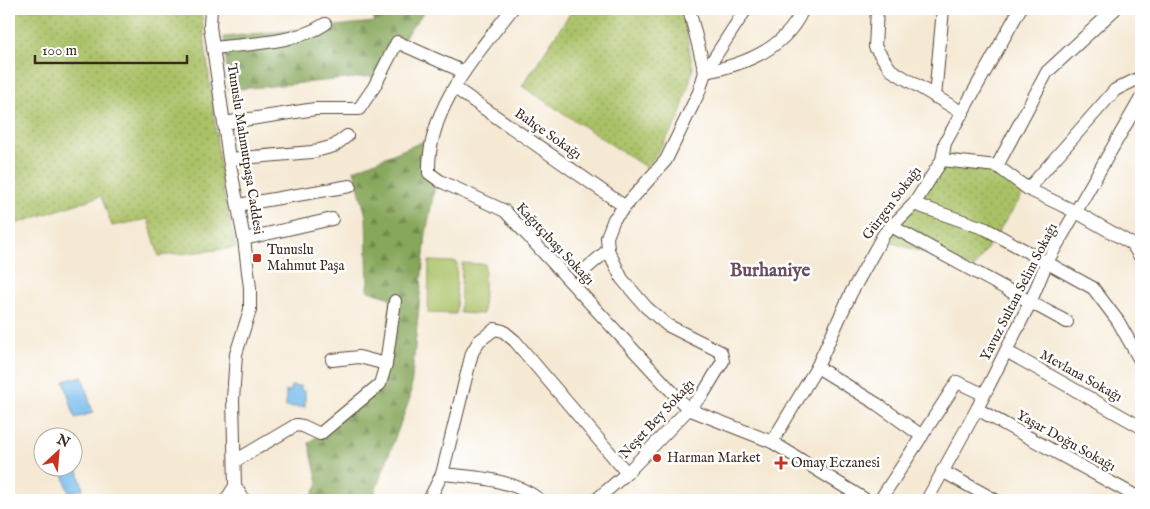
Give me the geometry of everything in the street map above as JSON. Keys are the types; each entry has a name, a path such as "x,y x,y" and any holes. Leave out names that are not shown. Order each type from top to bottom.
{"street":[{"name":"Tunuslu Mahmutpaşa Caddesi","path":"211,9 210,26 229,159 244,239 250,310 236,354 233,400 235,486"},
{"name":"Kağıtçıbaşı Sokağı","path":"512,9 454,88 434,128 428,156 429,173 440,181 505,211 688,409"},
{"path":"689,9 705,72"},
{"path":"581,273 608,250 607,236 614,219 666,160 699,92 705,72 746,9"},
{"path":"705,72 730,68 770,48 796,24 803,9"},
{"path":"877,9 875,48 891,70 963,113"},
{"path":"934,97 943,9"},
{"name":"Gürgen Sokağı","path":"772,442 817,367 851,293 884,234 914,204 942,160 945,143 1020,9"},
{"path":"996,166 1048,72 1071,48 1115,9"},
{"path":"213,48 270,42 316,30 325,24"},
{"path":"224,123 315,109 360,109 374,87 397,42 464,72"},
{"path":"1028,189 1115,90 1141,77"},
{"name":"Bahçe Sokağı","path":"454,88 624,206"},
{"name":"Yavuz Sultan Selim Sokağı","path":"927,500 977,409 1030,303 1047,262 1141,98"},
{"path":"229,159 312,152 334,146 346,136"},
{"path":"942,160 996,166 1028,189 1076,212 1132,244 1141,258"},
{"path":"238,205 350,186"},
{"path":"914,204 986,228 1093,288 1118,321 1141,362"},
{"path":"244,239 332,219"},
{"path":"891,226 1067,322"},
{"name":"Neşet Bey Sokağı","path":"596,500 627,473 702,394 723,361 721,352 667,325 646,307 622,279 608,250"},
{"path":"235,461 296,425 303,426 320,434 380,384 386,364 395,301"},
{"path":"429,500 442,474 472,353 479,341 495,329 503,331 515,341 627,473"},
{"name":"Mevlana Sokağı","path":"1006,351 1141,427"},
{"path":"332,360 359,357 386,364"},
{"path":"817,367 877,404 922,436"},
{"path":"880,500 957,382 983,394"},
{"path":"688,409 772,442 866,500"},
{"name":"Yaşar Doğu Sokağı","path":"977,409 1141,499"},
{"path":"942,471 995,500"},
{"path":"442,474 483,478 516,486 540,500"},
{"path":"226,500 235,486 244,500"}],"green space":[{"path":"9,9 201,9 223,192 236,248 159,256 148,219 112,226 101,196 9,226"},
{"path":"369,9 426,9 375,76 229,90 224,37 375,22"},
{"path":"573,9 682,9 693,69 678,121 647,168 522,86"},
{"path":"427,140 435,186 426,234 410,398 372,500 310,500 318,483 309,443 383,380 391,298 368,291 366,216 354,170"},
{"path":"952,154 1028,187 974,268 883,240"},
{"path":"429,261 457,262 456,314 428,313"},
{"path":"462,263 485,264 483,314 460,313"}],"water":[{"path":"82,376 93,413 75,418 64,381"},
{"path":"291,386 301,386 301,391 305,391 305,407 286,407 286,391 291,391"},
{"path":"64,476 79,476 83,489 69,493"}],"place":[{"name":"Tunuslu Mahmut Paşa","path":"257,258"},
{"name":"Harman Market","path":"657,458"},
{"name":"Omay Eczanesi","path":"781,463"}],"district":[{"name":"Burhaniye","path":"770,271"}]}
